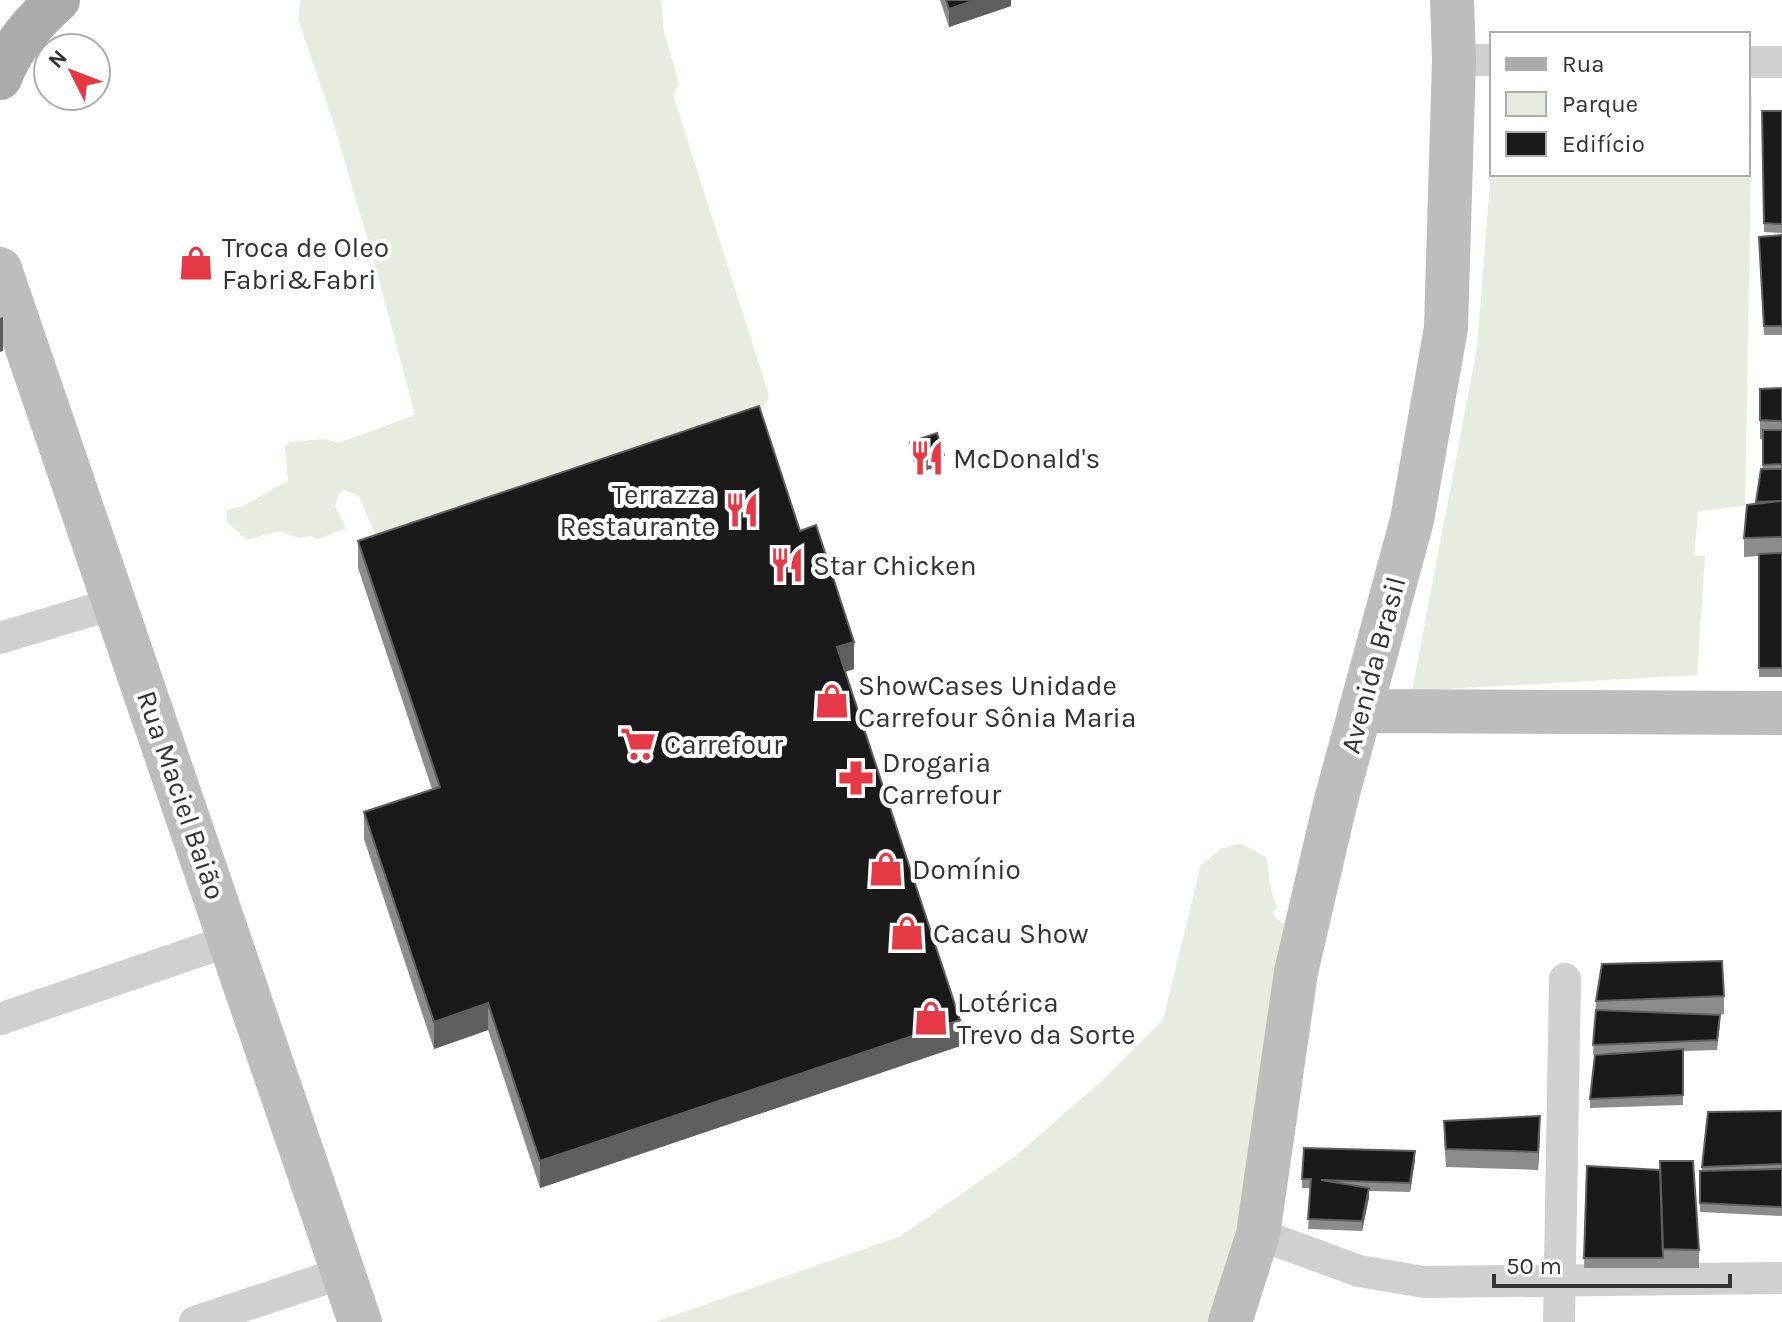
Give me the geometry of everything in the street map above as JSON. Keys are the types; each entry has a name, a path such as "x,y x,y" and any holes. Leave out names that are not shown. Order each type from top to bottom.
{"main road":[{"path":"0,12 27,0"},
{"path":"0,78 7,59 20,40 58,0"},
{"name":"Avenida Brasil","path":"1230,1322 1258,1234 1296,972 1335,804 1412,520 1446,328 1473,60 1452,0"},
{"name":"Rua Maciel Baião","path":"0,269 360,1322"},
{"path":"1361,711 1782,713"}],"street":[{"path":"1750,62 1782,62"},
{"path":"0,638 116,603"},
{"path":"0,1019 231,940"},
{"path":"1559,1322 1565,979"},
{"path":"1258,1234 1359,1271 1424,1282 1782,1278"},
{"path":"195,1322 345,1272"}],"green space":[{"path":"301,0 661,0 664,31 679,83 673,95 769,395 758,418 381,548 359,496 344,490 339,493 335,506 346,528 319,539 309,536 299,538 280,531 247,540 227,522 227,510 243,506 288,481 285,447 290,442 324,439 339,443 415,415 332,118 298,19"},
{"path":"1752,96 1745,506 1698,511 1694,556 1705,556 1697,675 1412,691 1477,348 1491,176 1750,176"},
{"path":"1240,843 1266,857 1277,907 1273,913 1277,920 1289,926 1239,1219 1208,1322 655,1322 901,1236 1017,1155 1104,1079 1163,1020 1201,865 1221,849"}],"building":[{"path":"946,0 975,0 949,9"},
{"path":"1762,111 1782,111 1782,224 1764,223"},
{"path":"1782,235 1782,326 1764,326 1759,237"},
{"path":"1782,388 1782,421 1760,420 1760,389"},
{"name":"Carrefour","path":"759,406 800,531 816,525 854,642 837,647 960,1020 540,1161 488,1003 434,1022 364,812 440,787 358,541"},
{"path":"1763,430 1782,430 1782,464 1763,465"},
{"path":"937,433 944,455 918,464 910,442"},
{"path":"1761,469 1782,469 1782,537 1744,538 1747,505 1781,501 1756,502"},
{"path":"1782,553 1782,668 1759,668 1759,554"},
{"path":"1722,961 1724,996 1596,1001 1602,964"},
{"path":"1596,1010 1720,1015 1717,1040 1593,1045"},
{"path":"1683,1049 1683,1095 1590,1099 1595,1055"},
{"path":"1782,1111 1782,1164 1702,1167 1708,1112"},
{"path":"1540,1116 1538,1152 1446,1149 1444,1121"},
{"path":"1304,1148 1415,1151 1410,1183 1321,1180 1369,1188 1362,1221 1308,1219 1311,1179 1302,1179"},
{"path":"1660,1161 1693,1161 1699,1250 1663,1249"},
{"path":"1587,1166 1660,1170 1663,1258 1584,1258"},
{"path":"1782,1169 1782,1207 1700,1203 1700,1171"}],"place":[{"name":"Troca de Oleo Fabri&Fabri","path":"196,263"},
{"name":"McDonald's","path":"927,458"},
{"name":"Terrazza Restaurante","path":"742,510"},
{"name":"Star Chicken","path":"787,565"},
{"name":"ShowCases Unidade Carrefour Sônia Maria","path":"832,701"},
{"name":"Carrefour","path":"638,744"},
{"name":"Drogaria Carrefour","path":"856,778"},
{"name":"Domínio","path":"886,869"},
{"name":"Cacau Show","path":"907,933"},
{"name":"Lotérica Trevo da Sorte","path":"931,1018"}]}
